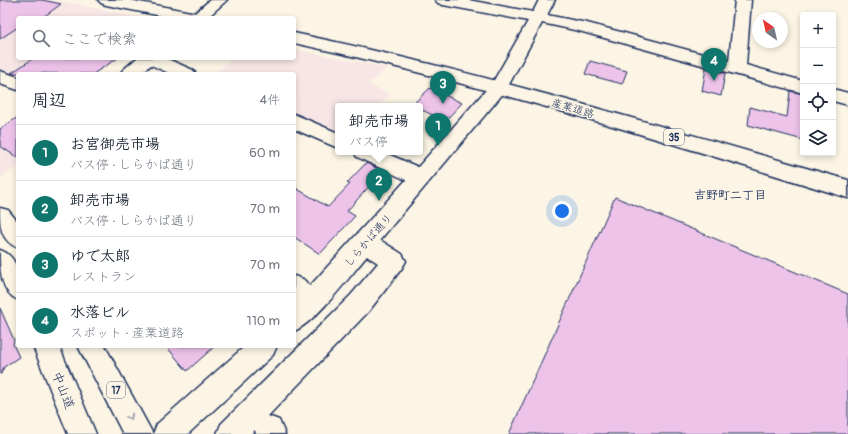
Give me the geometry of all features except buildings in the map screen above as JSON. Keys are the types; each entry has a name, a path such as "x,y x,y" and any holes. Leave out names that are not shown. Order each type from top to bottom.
{"main road":[{"path":"106,0 187,16"},
{"path":"200,16 220,0"},
{"path":"443,0 537,19 581,26 800,86"},
{"name":"しらかば通り","path":"300,303 365,243 500,86 547,0"},
{"path":"737,70 740,1"},
{"name":"産業道路","path":"296,38 372,54 500,86 848,188"},
{"path":"132,72 146,60"},
{"path":"154,60 182,72"},
{"path":"0,78 16,83"},
{"path":"836,96 848,99"},
{"path":"296,122 335,139"},
{"path":"371,155 422,178"},
{"path":"0,217 16,236"},
{"path":"232,434 360,303 394,261 365,243"},
{"path":"0,260 16,286"},
{"name":"中山道","path":"47,348 82,434"},
{"name":"17","path":"92,348 139,434"},
{"path":"168,434 262,348"}],"shaded area":[{"path":"0,0 54,0 134,16 16,16 16,60 82,60 65,72 16,72 16,77 0,71"},
{"path":"296,49 388,68 368,84 390,95 381,103 335,103 335,133 296,116 296,72 217,72 230,60 296,60"},
{"path":"16,117 16,167 0,178 0,128"}],"place":[{"name":"水落ビル","path":"714,81"},
{"name":"ゆで太郎","path":"443,104"},
{"name":"お宮御売市場","path":"438,146"},
{"name":"卸売市場","path":"379,201"}],"district":[{"name":"吉野町二丁目","path":"730,195"}]}
